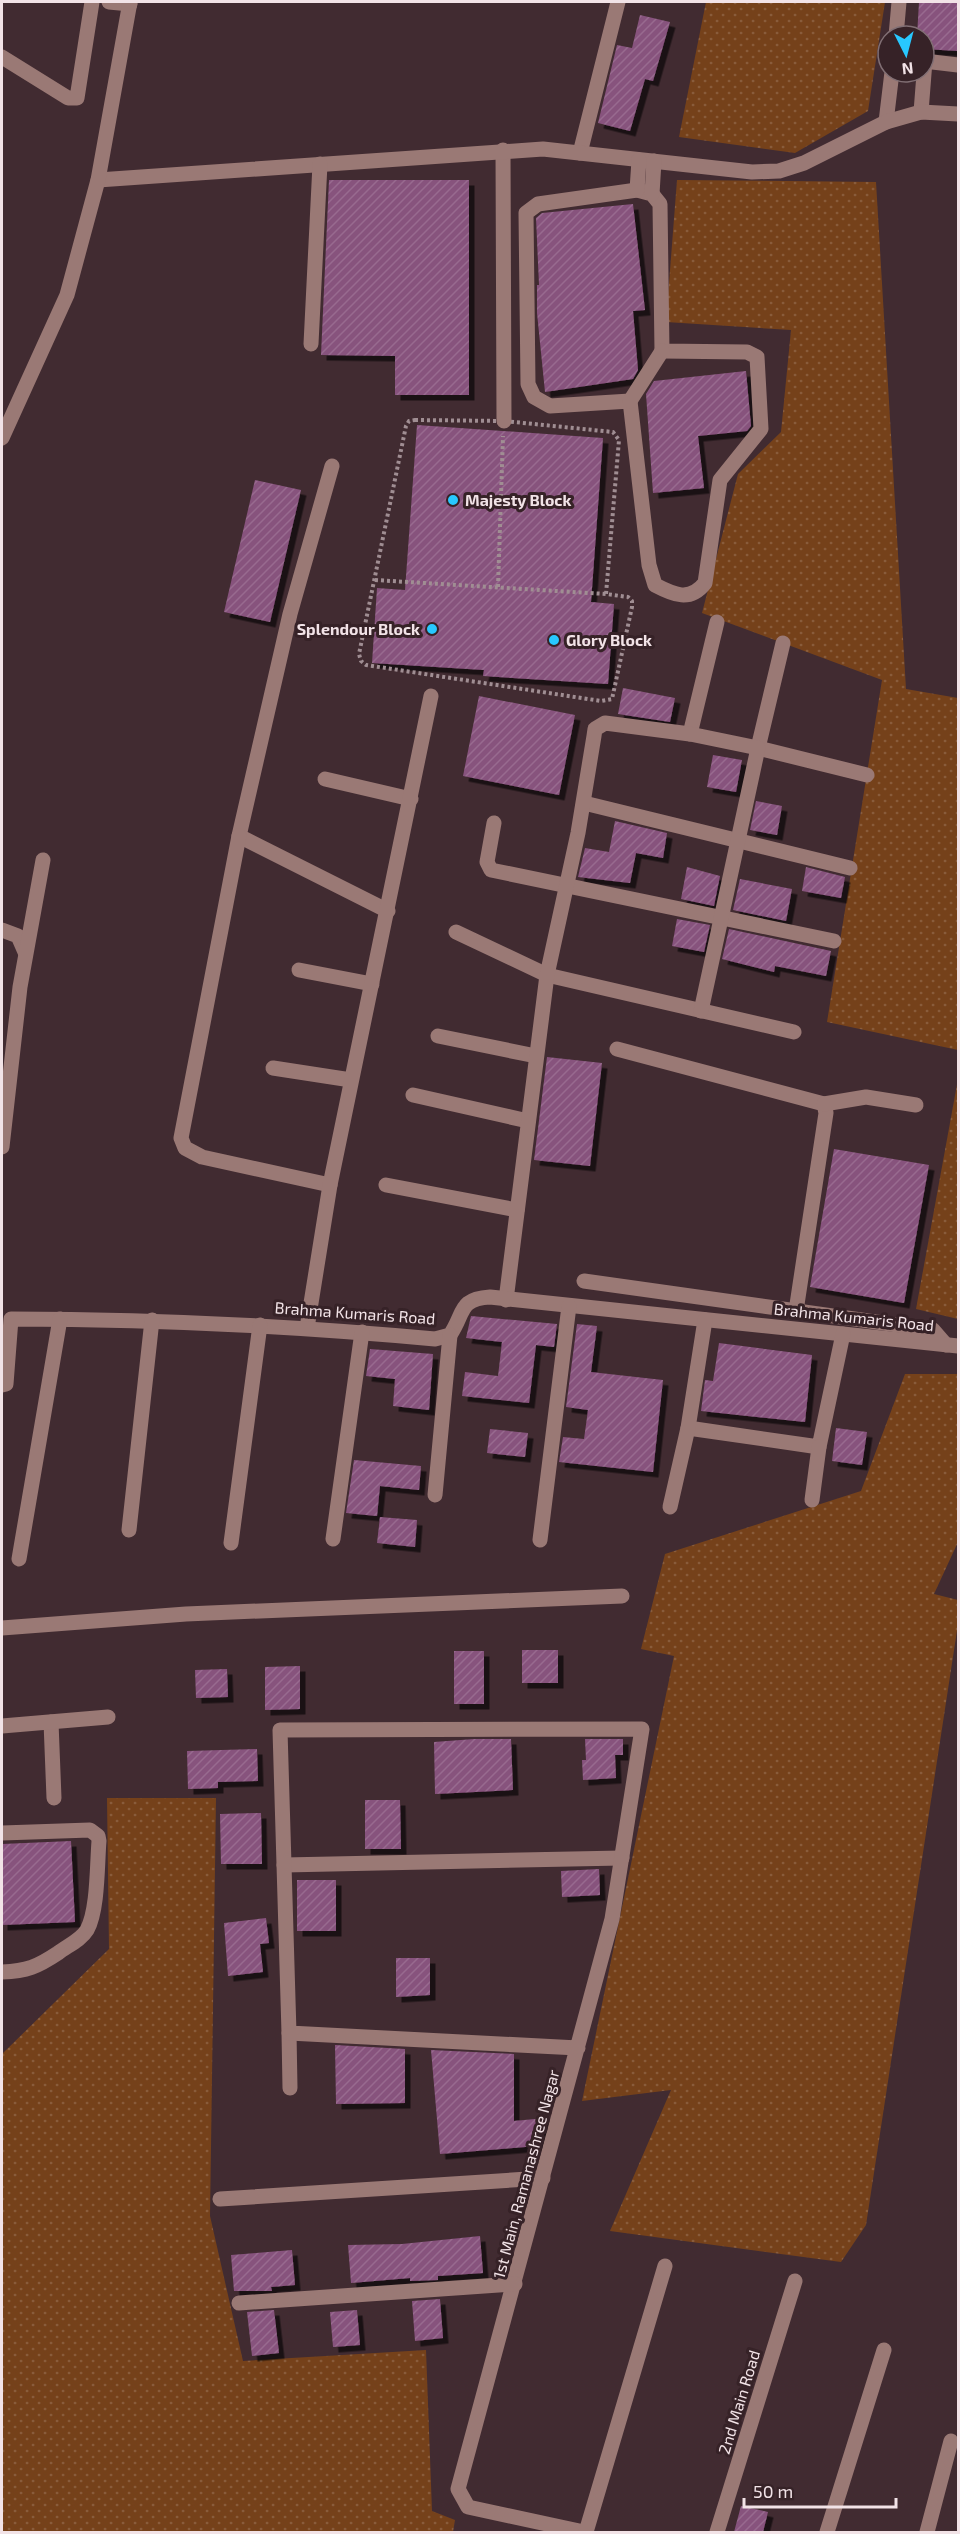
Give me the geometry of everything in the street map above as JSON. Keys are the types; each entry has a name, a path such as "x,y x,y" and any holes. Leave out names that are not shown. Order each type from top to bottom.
{"street":[{"path":"2,57 69,99 77,98 92,2"},
{"path":"2,438 67,295 98,180 130,3 109,2"},
{"path":"580,153 618,2"},
{"path":"897,24 899,2"},
{"path":"936,62 958,65"},
{"path":"886,122 891,84"},
{"path":"921,112 923,84"},
{"path":"98,180 543,149 752,172 780,171 804,164 886,122 921,112 958,114"},
{"path":"503,150 504,420"},
{"path":"647,161 644,192 660,209 662,351 630,401 649,565 655,585 669,593 687,596 698,592 705,583 720,480 761,429 756,357 747,352 662,351"},
{"path":"311,345 320,164"},
{"path":"630,401 550,406 534,397 529,388 526,213 538,204 644,192"},
{"path":"330,1185 202,1157 185,1148 181,1138 239,836 290,614 332,466"},
{"path":"690,734 717,622"},
{"path":"701,1011 783,643"},
{"path":"307,1328 330,1185 431,696"},
{"path":"506,1300 547,975 568,885 594,736 600,725 613,723 690,734 867,775"},
{"path":"325,779 411,799"},
{"path":"584,803 850,868"},
{"path":"494,823 487,862 491,870 834,941"},
{"path":"239,836 388,911"},
{"path":"2,1147 25,952 44,860"},
{"path":"2,930 18,936 25,952"},
{"path":"456,932 547,975 794,1032"},
{"path":"299,970 372,984"},
{"path":"438,1036 536,1056"},
{"path":"617,1049 825,1104 866,1097 916,1105"},
{"path":"273,1068 351,1080"},
{"path":"413,1095 528,1121"},
{"path":"796,1311 826,1113 825,1104"},
{"path":"386,1185 516,1210"},
{"path":"584,1281 933,1330 952,1346"},
{"name":"Brahma Kumaris Road","path":"2,1385 6,1384 6,1315 60,1319 260,1325 435,1339 450,1335 463,1306 473,1298 952,1346"},
{"path":"540,1540 570,1306"},
{"path":"19,1559 60,1319"},
{"path":"129,1530 152,1320"},
{"path":"670,1507 688,1428 705,1320"},
{"path":"231,1543 260,1325"},
{"path":"333,1539 363,1332"},
{"path":"812,1500 819,1447 843,1334"},
{"path":"435,1495 450,1335"},
{"path":"688,1428 819,1447"},
{"path":"2,1628 186,1614 622,1596"},
{"path":"2,1726 108,1717"},
{"path":"51,1722 54,1798"},
{"name":"1st Main, Ramanashree Nagar","path":"284,1864 280,1730 642,1729 612,1919 458,2489 468,2507 585,2532"},
{"path":"2,1833 90,1830 98,1836 99,1841 92,1914 87,1930 78,1939 40,1965 25,1971 2,1972"},
{"path":"290,2088 284,1864 622,1858"},
{"path":"289,2033 578,2048"},
{"path":"220,2199 543,2178"},
{"path":"585,2532 665,2265"},
{"name":"2nd Main Road","path":"717,2532 795,2281"},
{"path":"239,2303 515,2284"},
{"path":"827,2532 884,2349"},
{"path":"927,2532 951,2441"}],"path":[{"path":"375,580 628,597 632,607 615,694 608,700 601,701 366,664 361,661 359,654 409,422 504,420 613,432 617,435 619,440 606,594"},
{"path":"498,587 504,420"}],"shaded area":[{"path":"706,2 885,2 882,24 876,24 876,60 868,111 795,153 679,137"},
{"path":"677,180 876,182 906,689 958,698 958,1050 827,1022 882,680 702,613 738,474 781,432 791,330 666,322"},
{"path":"958,1079 958,1319 916,1309"},
{"path":"905,1374 958,1374 958,1542 934,1594 958,1600 958,1624 866,2225 841,2262 610,2231 671,2090 582,2101 674,1656 641,1649 665,1554 861,1491"},
{"path":"107,1798 216,1798 210,2216 243,2361 426,2350 432,2511 455,2520 453,2532 2,2532 2,2054 109,1949"}],"building":[{"path":"919,2 958,2 958,51 936,50 936,24 918,24"},
{"path":"640,15 670,22 653,81 645,79 630,131 598,123 617,45 632,48"},
{"path":"329,180 469,180 469,395 395,395 395,356 321,355"},
{"path":"633,204 645,310 633,311 638,370 633,379 545,392 537,313 537,285 539,285 536,218 542,213"},
{"path":"746,371 751,426 747,431 698,436 704,488 653,493 646,394 654,381"},
{"path":"417,425 603,438 591,602 614,604 608,684 483,676 484,670 372,663 377,588 405,590"},
{"path":"255,480 301,490 270,622 224,612"},
{"path":"623,688 675,698 670,722 618,714"},
{"path":"479,696 575,715 559,795 463,776"},
{"path":"713,755 742,760 736,792 707,787"},
{"path":"756,801 782,806 777,835 750,830"},
{"path":"615,821 667,833 663,858 636,853 630,883 578,877 585,848 609,852"},
{"path":"687,867 720,876 714,906 681,899"},
{"path":"806,867 845,877 841,898 802,891"},
{"path":"740,879 792,889 786,921 733,910"},
{"path":"677,919 710,925 704,952 672,946"},
{"path":"729,929 831,951 826,976 775,966 774,972 722,959"},
{"path":"547,1057 602,1063 590,1166 534,1160"},
{"path":"834,1149 929,1165 904,1303 810,1287"},
{"path":"471,1316 557,1324 554,1347 536,1345 529,1403 462,1396 465,1372 498,1376 502,1342 466,1338"},
{"path":"577,1324 597,1326 591,1372 663,1380 653,1472 559,1462 563,1437 584,1439 588,1410 566,1407"},
{"path":"719,1343 812,1355 805,1422 701,1411 705,1380 713,1381"},
{"path":"370,1349 433,1354 429,1410 393,1406 395,1379 366,1376"},
{"path":"836,1428 867,1432 862,1465 832,1461"},
{"path":"490,1429 528,1433 525,1457 487,1453"},
{"path":"354,1460 421,1466 419,1490 380,1486 377,1516 346,1513"},
{"path":"380,1517 417,1520 415,1547 377,1543"},
{"path":"522,1650 558,1650 558,1683 522,1683"},
{"path":"454,1651 484,1651 484,1704 454,1704"},
{"path":"300,1666 300,1709 265,1710 265,1667"},
{"path":"227,1669 228,1697 196,1698 195,1670"},
{"path":"511,1739 513,1790 435,1794 434,1742"},
{"path":"585,1739 623,1739 623,1755 615,1755 616,1778 583,1780 582,1760 586,1760"},
{"path":"257,1749 258,1781 218,1782 218,1788 188,1789 187,1751"},
{"path":"365,1800 400,1800 401,1849 365,1849"},
{"path":"261,1813 262,1864 221,1864 220,1814"},
{"path":"71,1841 75,1922 2,1925 2,1844"},
{"path":"599,1869 600,1895 562,1897 561,1871"},
{"path":"297,1880 336,1880 336,1931 297,1931"},
{"path":"266,1918 269,1943 260,1944 263,1972 228,1976 224,1923"},
{"path":"396,1958 430,1958 430,1995 396,1997"},
{"path":"335,2045 405,2049 405,2103 336,2104"},
{"path":"431,2050 514,2054 514,2121 545,2118 537,2146 440,2154"},
{"path":"480,2236 483,2273 438,2276 438,2280 410,2281 410,2278 351,2283 348,2245 402,2244"},
{"path":"292,2250 295,2285 271,2287 272,2291 234,2291 231,2255"},
{"path":"440,2299 443,2338 415,2341 412,2301"},
{"path":"274,2310 279,2353 252,2356 247,2312"},
{"path":"357,2310 360,2345 333,2347 330,2312"},
{"path":"741,2506 768,2512 763,2532 734,2532"}],"place":[{"name":"Majesty Block","path":"453,500"},
{"name":"Splendour Block","path":"432,629"},
{"name":"Glory Block","path":"554,640"}]}
